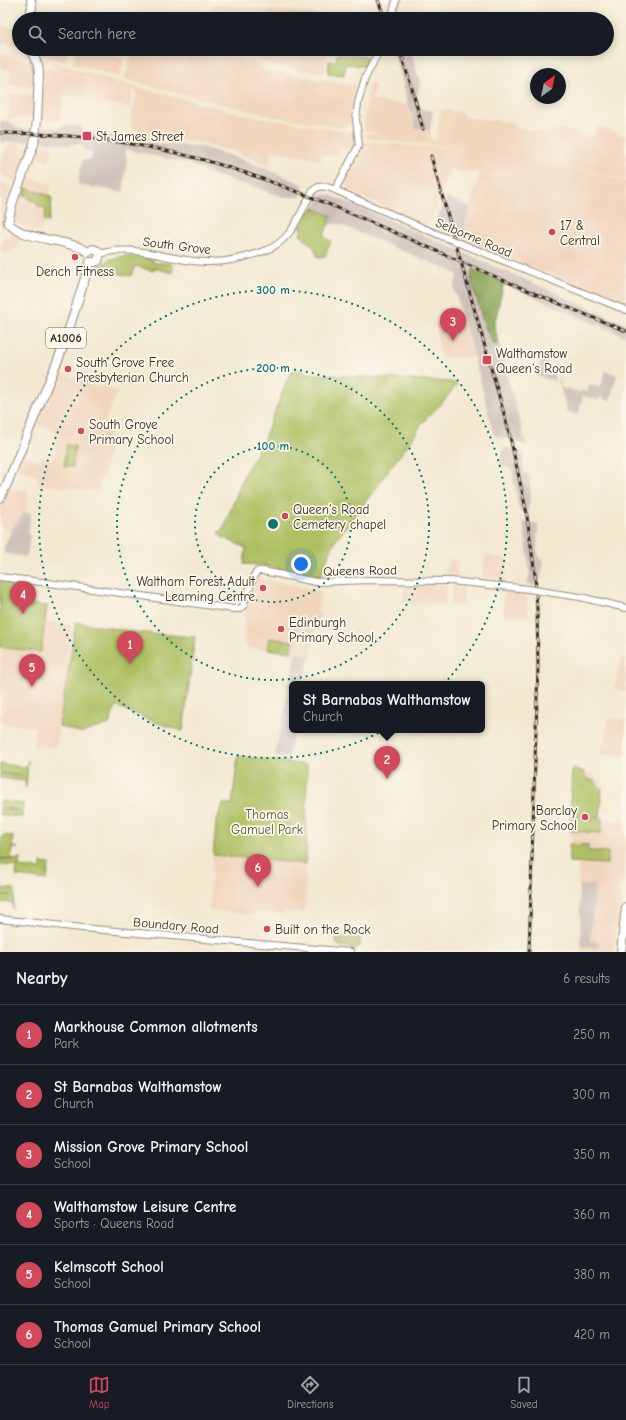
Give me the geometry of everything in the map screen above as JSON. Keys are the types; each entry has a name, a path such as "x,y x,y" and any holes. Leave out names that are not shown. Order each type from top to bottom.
{"main road":[{"path":"31,0 31,12"},
{"path":"34,56 39,66 34,141 13,201 8,222 16,229 34,236 72,244 88,252 93,249 98,251 100,254 98,261 90,262"},
{"name":"A1006","path":"0,498 61,352 90,262 87,258 88,252"},
{"path":"621,952 626,907"}],"street":[{"path":"393,12 396,0"},
{"path":"335,190 359,145 356,119 358,103 365,78 376,56"},
{"name":"Selborne Road","path":"315,189 327,187 335,190 444,237 626,310"},
{"name":"South Grove","path":"100,254 111,251 128,250 205,262 231,260 251,256 274,248 286,238 297,223 315,189"},
{"name":"Queens Road","path":"0,577 234,609 240,609 243,606 255,574 258,571 316,582 370,580 450,581 529,589 580,597 626,608"},
{"name":"Boundary Road","path":"0,919 89,929 351,952"}],"shaded area":[{"path":"213,4 295,12 210,12"},
{"path":"1,25 12,28 12,46 0,43"},
{"path":"0,53 32,62 35,65 35,85 33,87 10,85 11,70 0,69"},
{"path":"46,56 66,56 65,60 62,61"},
{"path":"75,56 117,56 124,58 119,77 73,64"},
{"path":"131,56 227,56 252,62 271,72 354,85 357,90 350,124 345,128 270,116 125,79"},
{"path":"253,56 326,56 324,73 273,65"},
{"path":"394,56 412,56 420,82 417,96 421,109 433,111 430,130 415,128"},
{"path":"51,62 116,82 255,117 354,132 355,137 353,138 356,144 350,153 341,148 337,156 321,154 320,159 272,151 269,165 233,151 134,129 130,124 137,92 125,89 133,92 129,108 114,104 113,106 66,94 64,95 61,121 41,120 44,68 48,67 106,84 50,66"},
{"path":"369,83 375,84 372,100 408,105 412,111 415,128 431,130 430,140 436,140 441,109 463,113 463,117 516,123 515,128 550,133 552,126 592,137 596,126 626,136 626,144 624,149 626,150 626,180 556,161 626,182 626,302 460,241 480,172 450,170 429,223 423,225 350,191 346,181 367,143 375,142 423,147 449,147 363,138 362,133 390,135 363,131"},
{"path":"10,95 35,96 34,118 8,118"},
{"path":"0,121 8,121 19,129 32,129 30,142 0,142"},
{"path":"62,125 82,126 82,130 145,142 205,148 247,161 304,185 303,190 300,197 284,197 214,175 190,164 125,149 127,160 123,192 84,186 78,184 80,171 83,160 91,160 93,151 83,150 84,144 71,144 71,146 41,141 42,126 61,128"},
{"path":"10,143 29,149 15,182 0,174 0,161"},
{"path":"40,143 53,146 49,161 35,156"},
{"path":"27,177 51,184 41,233 23,227 13,221 12,218"},
{"path":"0,181 12,187 9,195 4,226 0,232"},
{"path":"327,194 626,324 626,337 504,284 494,326 526,445 494,435 454,288 458,274 338,224 328,225 332,216 313,208 320,196"},
{"path":"447,197 470,207 461,238 436,227 436,222"},
{"path":"11,232 22,236 17,248 6,256 0,250 0,245"},
{"path":"458,304 473,358 440,357 436,325 443,308 454,313"},
{"path":"541,360 548,362 545,372 553,374 555,376 554,380 560,381 562,388 580,392 581,390 587,392 591,382 591,385 600,388 605,371 617,375 610,401 600,397 599,400 583,396 578,415 567,412 559,382 536,375"},
{"name":"South Grove Primary School","path":"59,372 98,388 100,385 117,392 104,424 110,435 104,478 101,478 99,492 92,489 91,491 37,484 38,476 18,469 23,455 40,461 41,457 52,459 56,434 52,428 37,425 45,403 49,404"},
{"path":"504,447 526,454 523,462 524,473 529,475 531,497 528,509 529,512 519,511 512,469 499,464"},
{"path":"10,488 28,490 25,512 23,512 22,516 15,524 11,532 0,525 0,507"},
{"path":"23,512 31,513 27,557 4,554 4,547 15,524 22,516"},
{"path":"523,521 538,524 537,549 539,558 544,560 539,586 527,584 530,572"},
{"path":"485,554 509,560 505,580 482,577"},
{"path":"448,559 459,561 456,577 446,576"},
{"name":"Edinburgh Primary School","path":"258,578 321,591 317,611 320,612 310,655 249,648 245,646 245,610"},
{"path":"405,583 447,585 445,605 402,602"},
{"path":"452,585 464,585 463,606 450,605"},
{"path":"504,590 527,593 528,617 503,615"},
{"path":"45,622 72,625 56,747 33,746 35,727 0,723 0,647 41,652"},
{"path":"296,653 310,655 304,681 290,681"},
{"path":"621,657 626,659 626,691 614,688"},
{"path":"289,687 289,733 293,733 288,758 275,756"},
{"path":"609,718 626,720 626,756 601,754"},
{"path":"572,768 596,777 596,779 602,780 600,819 626,821 624,865 626,865 614,952 581,952 581,947 599,948 590,942 595,886 579,885 578,863 569,862"},
{"path":"213,855 306,864 305,912 284,911 283,914 257,912 254,915 209,910"},
{"path":"579,885 595,885 590,941 599,942 599,948 581,947"}],"green space":[{"path":"337,56 369,57 365,66 346,64 344,75 328,73 329,61 336,62"},
{"path":"26,188 50,196 52,199 49,222 44,221 46,209 37,205 38,202 29,199 30,197 24,195"},
{"path":"313,208 332,216 324,234 325,238 331,241 325,256 318,257 314,247 300,235 302,228 300,227"},
{"path":"125,256 152,259 154,263 170,263 173,266 172,273 154,268 153,271 135,266 132,275 130,276 96,268 110,259"},
{"path":"473,269 504,282 494,326 499,344 493,344 484,324 471,279"},
{"path":"296,370 313,374 453,382 457,384 442,403 422,423 413,438 377,487 336,540 326,560 321,577 260,565 244,564 246,548 222,537 218,533 224,528 243,477 263,441 288,378 293,371"},
{"path":"66,445 75,446 73,467 64,466"},
{"path":"0,581 29,585 26,604 47,606 41,652 0,647"},
{"path":"76,622 134,632 195,637 183,731 157,723 116,706 109,724 81,733 59,726"},
{"path":"269,638 292,641 291,652 268,649"},
{"name":"Thomas Gamuel Park","path":"238,756 307,765 306,864 213,855 216,823 223,804 232,804"},
{"path":"28,760 26,788 25,781 0,778 0,774 22,776 0,773 0,764 18,766 18,768 22,768 22,766 27,767"},
{"path":"572,768 584,772 585,778 594,781 602,789 600,817 572,815 573,812 570,811"},
{"path":"0,801 23,804 22,817 0,815 0,809 20,810 0,807"},
{"path":"571,817 602,819 601,833 570,831"},
{"path":"2,836 13,836 12,847 18,848 12,848 11,858 17,860 20,858 19,867 41,869 41,863 49,864 47,880 16,876 17,866 0,865 0,859 14,860 0,858"},
{"path":"569,844 588,845 588,851 608,852 607,864 569,862"},
{"path":"0,888 15,889 13,910 13,903 0,902 0,895 11,895 0,894"},
{"path":"360,938 360,946 356,948 339,946 337,942 335,942 335,939"}],"railway":[{"path":"378,0 382,12"},
{"path":"401,56 423,129"},
{"path":"0,133 26,133 103,140 154,148 204,160 266,180 328,204 514,285 626,331"},
{"path":"431,156 508,428 526,509 535,575 538,666 529,952"}],"place":[{"name":"St James Street","path":"87,136"},
{"name":"17 & Central","path":"552,232"},
{"name":"Dench Fitness","path":"75,257"},
{"name":"Mission Grove Primary School","path":"453,341"},
{"name":"Walthamstow Queen's Road","path":"487,360"},
{"name":"South Grove Free Presbyterian Church","path":"68,369"},
{"name":"South Grove Primary School","path":"81,431"},
{"name":"Queen's Road Cemetery chapel","path":"285,516"},
{"name":"Waltham Forest Adult Learning Centre","path":"263,588"},
{"name":"Walthamstow Leisure Centre","path":"23,614"},
{"name":"Edinburgh Primary School","path":"281,629"},
{"name":"Markhouse Common allotments","path":"130,664"},
{"name":"Kelmscott School","path":"32,687"},
{"name":"St Barnabas Walthamstow","path":"387,779"},
{"name":"Barclay Primary School","path":"585,817"},
{"name":"Thomas Gamuel Primary School","path":"258,887"},
{"name":"Built on the Rock","path":"267,929"}]}
